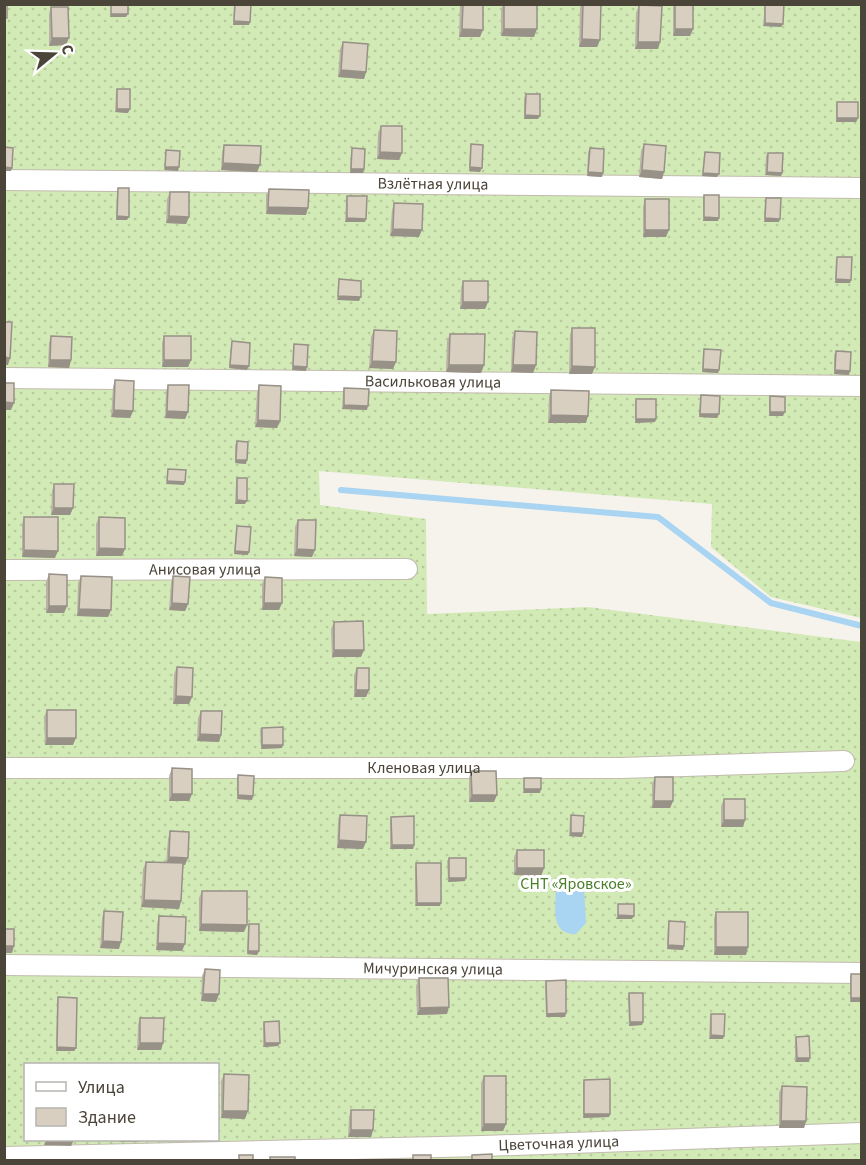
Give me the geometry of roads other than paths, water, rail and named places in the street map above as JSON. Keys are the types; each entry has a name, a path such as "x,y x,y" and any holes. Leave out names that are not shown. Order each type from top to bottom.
{"street":[{"name":"Взлётная улица","path":"4,180 861,188"},
{"name":"Васильковая улица","path":"4,378 861,386"},
{"name":"Анисовая улица","path":"4,570 407,569"},
{"name":"Кленовая улица","path":"4,768 621,768 844,761"},
{"name":"Мичуринская улица","path":"4,965 861,973"},
{"name":"Цветочная улица","path":"4,1157 483,1146 861,1133"}],"water":[{"path":"569,880 584,887 586,923 576,934 561,930 555,910 556,885 561,881"}],"waterway":[{"path":"341,490 658,517 771,603 862,626"}],"park label":[{"name":"СНТ «Яровское»","path":"576,884"}]}
